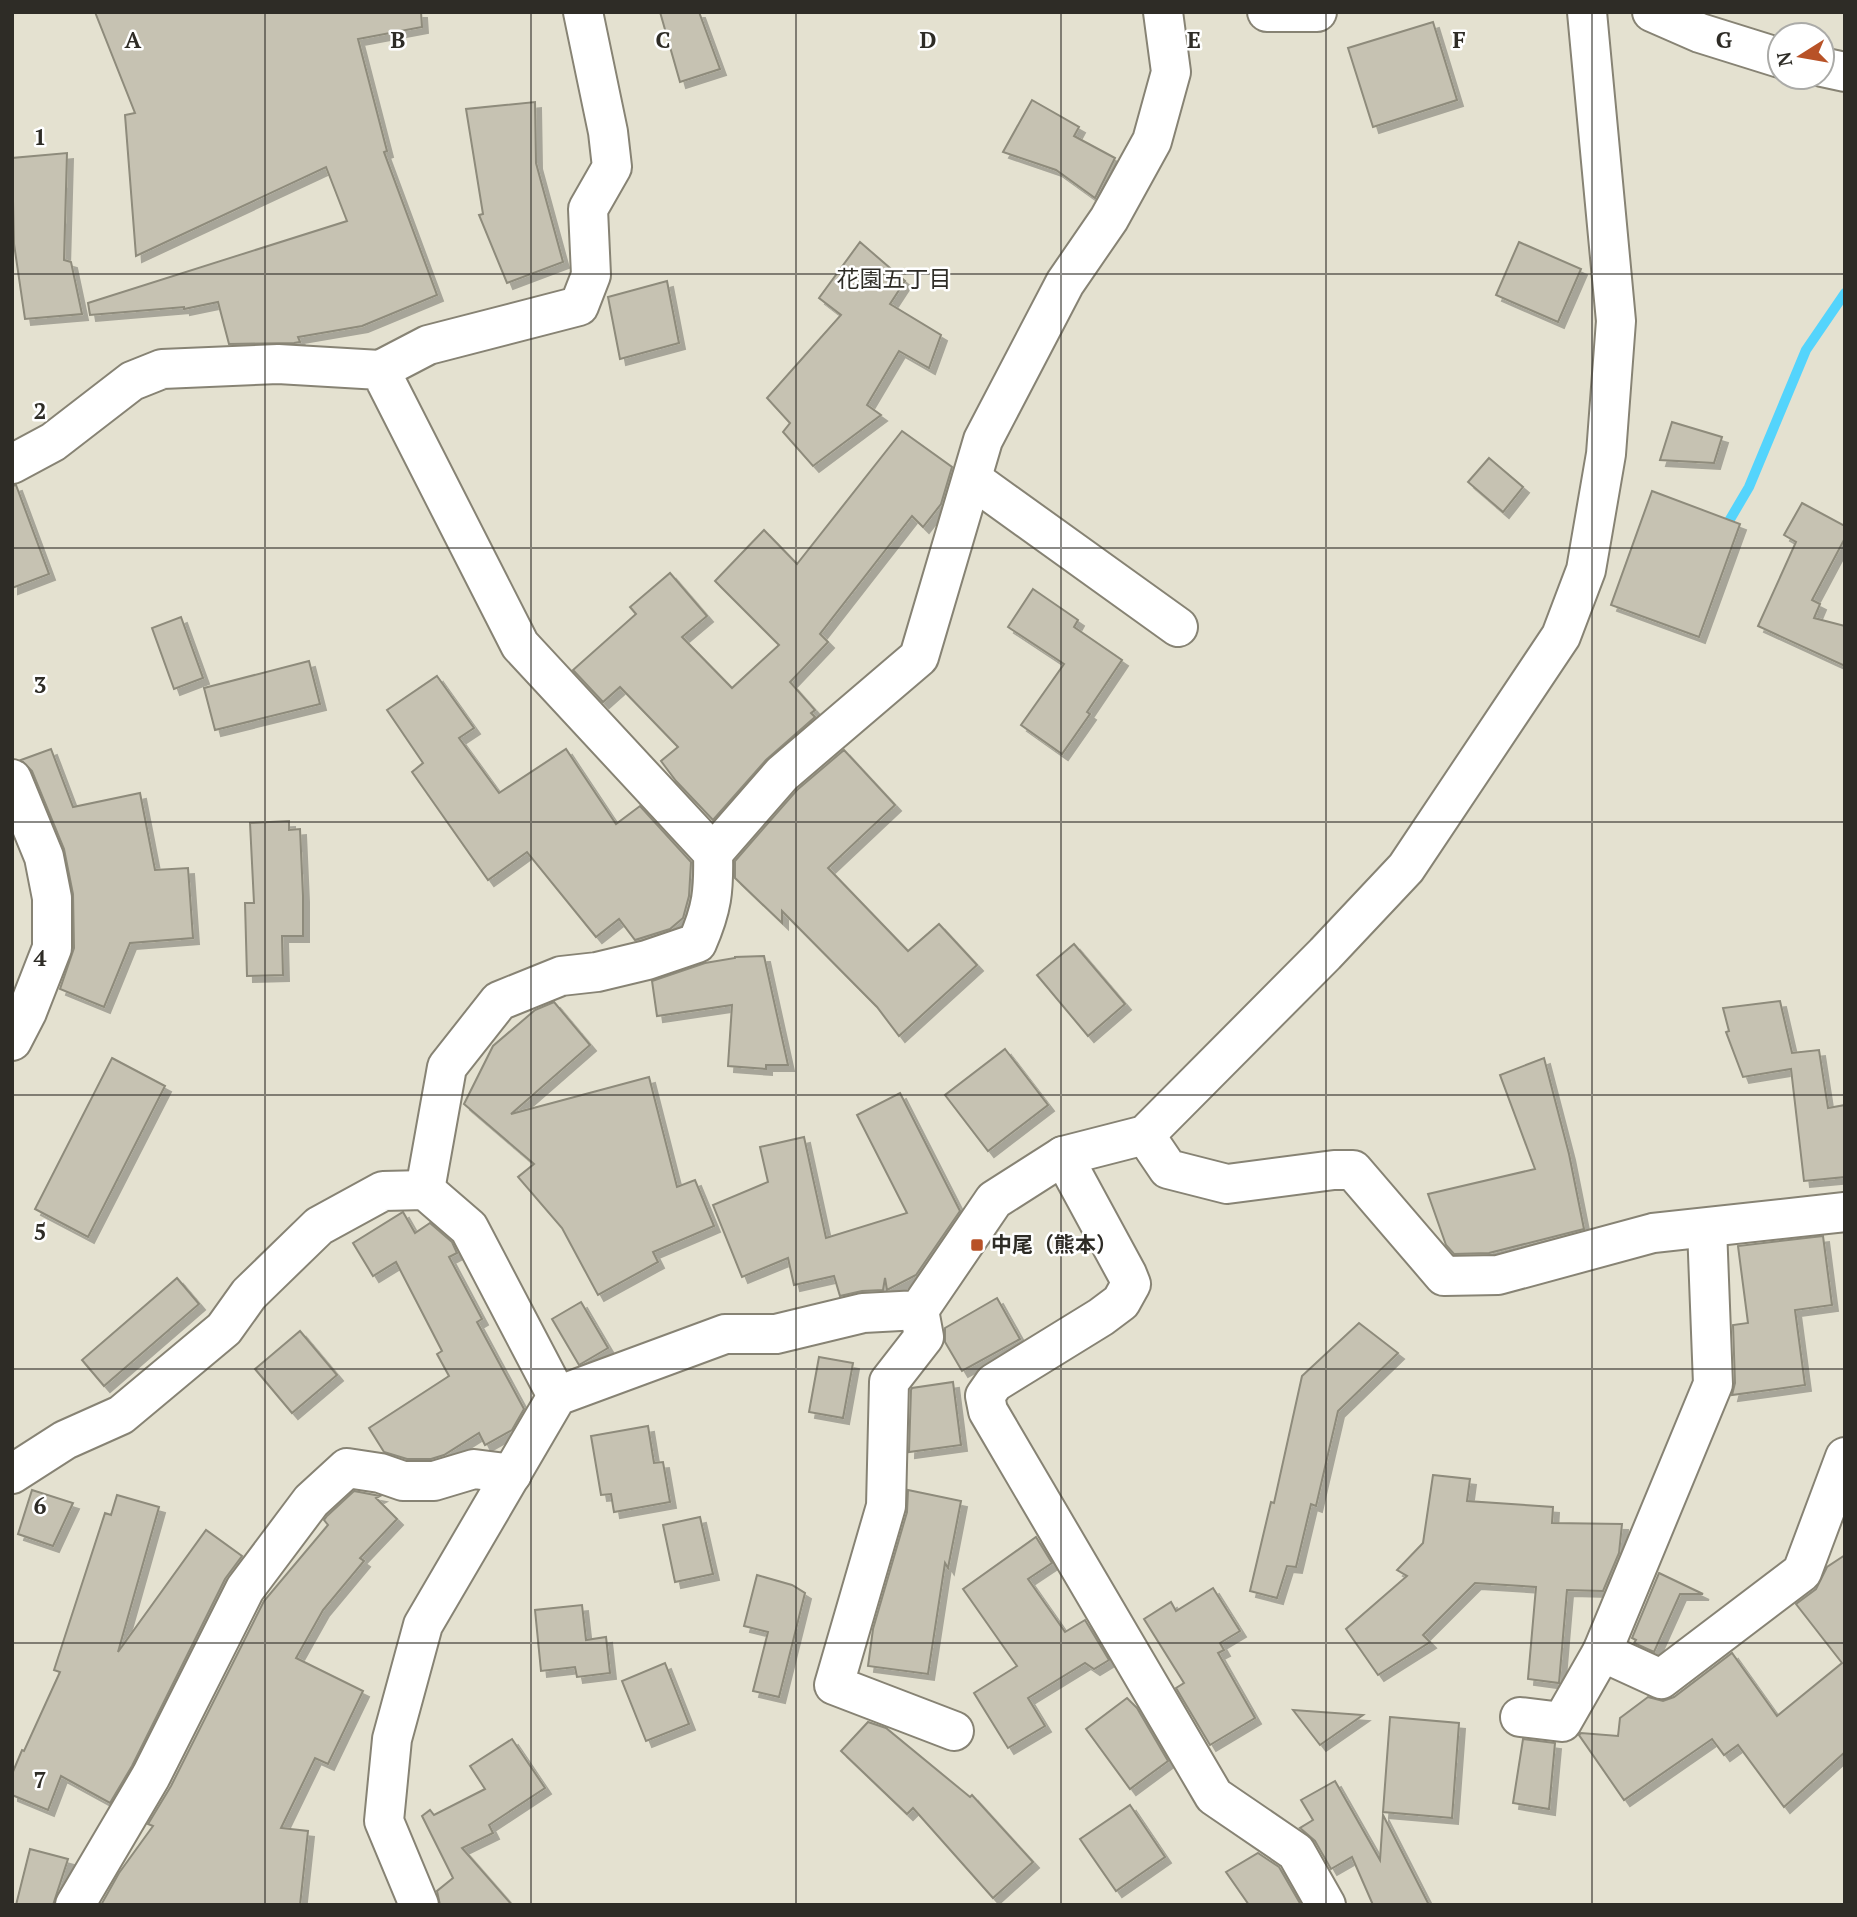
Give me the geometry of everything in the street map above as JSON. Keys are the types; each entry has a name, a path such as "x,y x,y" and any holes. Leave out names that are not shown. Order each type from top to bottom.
{"street":[{"path":"12,464 53,442 132,381 162,369 278,364 380,370 428,345 579,306 591,275 588,209 612,167 608,132 583,12"},
{"path":"713,853 782,774 919,657 984,440 1037,332 1065,283 1109,219 1152,141 1171,72 1163,12"},
{"path":"1267,12 1317,12"},
{"path":"954,1731 834,1685 886,1506 889,1382 924,1337 919,1310 994,1200 1063,1156 1145,1135 1325,954 1406,868 1553,647 1565,625 1586,570 1606,454 1616,321 1587,12"},
{"path":"1652,12 1700,33 1766,54"},
{"path":"380,370 520,645 713,853 714,892 707,922 697,943 635,963 597,972 561,976 499,1000 447,1068 425,1190"},
{"path":"972,479 1178,627"},
{"path":"12,779 44,857 52,898 52,948 27,1012 12,1041"},
{"path":"1145,1135 1168,1169 1227,1184 1353,1170 1444,1276 1498,1275 1653,1233 1845,1212"},
{"path":"1063,1156 1128,1274 1130,1284 1121,1302 1101,1317 994,1383 985,1396 988,1410 1214,1796 1296,1852 1326,1905"},
{"path":"12,1474 65,1440 121,1415 224,1329 249,1294 319,1226 383,1191 425,1190 469,1228 557,1396"},
{"path":"1520,1717 1562,1722 1602,1652 1713,1384 1707,1228"},
{"path":"419,1905 384,1821 392,1739 423,1625 557,1396 726,1334 776,1334 863,1313 919,1310"},
{"path":"1602,1652 1661,1679 1802,1572 1845,1457"},
{"path":"75,1905 151,1776 245,1589 311,1500 346,1468 380,1473 403,1481 434,1481 474,1469 512,1474"}],"building":[{"path":"95,12 421,12 422,27 358,39 387,151 384,152 437,295 362,326 298,337 300,342 294,343 229,344 218,302 184,309 90,315 88,303 347,221 326,167 136,256 125,115 135,113"},
{"path":"660,12 699,12 720,69 680,82"},
{"path":"1433,22 1457,100 1373,127 1348,48"},
{"path":"1032,100 1079,127 1074,136 1115,158 1095,198 1056,170 1003,152"},
{"path":"535,102 536,163 563,262 507,283 479,215 483,214 466,109"},
{"path":"67,153 64,260 71,262 82,314 25,319 14,244 12,158"},
{"path":"860,242 905,281 890,304 941,335 929,368 899,351 867,405 881,415 813,466 783,432 790,423 767,398 841,315 819,298"},
{"path":"1519,242 1581,269 1558,322 1496,295"},
{"path":"667,281 679,343 620,359 608,297"},
{"path":"1672,422 1722,437 1714,463 1660,460"},
{"path":"902,431 952,467 941,504 923,527 912,516 820,634 828,642 790,682 815,710 811,713 815,717 766,760 713,820 661,761 678,747 620,687 603,702 573,670 636,614 630,607 670,573 707,616 682,637 732,688 779,645 715,581 764,530 797,564"},
{"path":"1489,458 1523,487 1503,512 1468,482"},
{"path":"16,485 49,574 12,588 12,486"},
{"path":"1652,491 1740,524 1699,637 1611,605"},
{"path":"1802,503 1845,526 1845,538 1812,600 1820,604 1814,618 1845,626 1845,666 1758,626 1796,542 1784,535"},
{"path":"1033,589 1078,620 1074,627 1122,660 1062,754 1021,725 1064,664 1008,627"},
{"path":"181,617 203,678 174,689 152,628"},
{"path":"309,661 320,704 215,730 204,688"},
{"path":"437,676 474,728 459,738 499,793 566,749 616,824 640,806 691,862 689,896 683,918 670,929 635,940 619,919 596,937 527,852 488,880 412,772 423,763 387,710"},
{"path":"51,749 73,807 140,793 155,870 188,868 193,938 130,943 104,1007 60,989 74,948 73,894 64,849 32,771 21,760"},
{"path":"844,750 895,805 828,868 908,951 939,924 977,965 899,1036 877,1007 782,911 782,923 735,878 735,861 797,790"},
{"path":"289,821 289,830 300,829 303,936 282,936 283,975 247,976 245,903 254,903 250,823"},
{"path":"1074,944 1125,1004 1088,1036 1037,975"},
{"path":"764,956 788,1065 766,1065 766,1069 728,1066 732,1005 657,1016 652,981 705,963 735,957"},
{"path":"1780,1001 1792,1053 1819,1050 1828,1108 1845,1105 1845,1177 1804,1181 1791,1069 1743,1077 1726,1032 1729,1031 1723,1008"},
{"path":"554,1002 590,1045 511,1114 649,1077 677,1187 695,1180 714,1226 653,1252 658,1262 598,1295 562,1228 518,1177 534,1164 464,1104 493,1046 535,1010"},
{"path":"1005,1049 1048,1105 988,1151 945,1095"},
{"path":"112,1058 165,1086 88,1237 35,1209"},
{"path":"1544,1058 1569,1154 1584,1229 1489,1253 1454,1254 1446,1245 1428,1194 1535,1169 1500,1075"},
{"path":"900,1093 960,1211 916,1275 887,1290 885,1278 883,1290 840,1296 834,1276 794,1285 788,1258 742,1277 713,1205 768,1182 760,1147 804,1137 826,1238 907,1213 857,1115"},
{"path":"403,1212 415,1233 430,1223 452,1242 457,1253 449,1257 482,1319 477,1322 524,1409 512,1430 485,1445 479,1433 444,1455 431,1459 407,1459 384,1452 369,1428 449,1376 437,1354 442,1351 396,1262 373,1276 353,1243"},
{"path":"1823,1236 1832,1305 1795,1310 1805,1385 1732,1395 1735,1383 1733,1325 1748,1323 1738,1246"},
{"path":"177,1278 199,1304 104,1386 82,1360"},
{"path":"997,1298 1020,1339 962,1371 945,1342 945,1328"},
{"path":"581,1302 608,1348 579,1365 552,1319"},
{"path":"1359,1323 1398,1353 1338,1411 1316,1506 1311,1504 1296,1567 1287,1566 1277,1598 1250,1591 1271,1502 1274,1503 1302,1376"},
{"path":"300,1331 337,1375 292,1413 255,1369"},
{"path":"819,1357 853,1363 843,1418 809,1412"},
{"path":"953,1382 961,1445 909,1452 912,1388"},
{"path":"648,1426 654,1463 663,1462 670,1502 614,1512 611,1494 601,1495 591,1436"},
{"path":"1433,1475 1470,1479 1467,1501 1553,1507 1552,1523 1622,1524 1619,1553 1603,1591 1567,1590 1559,1683 1528,1679 1536,1587 1475,1583 1423,1635 1430,1642 1378,1675 1346,1629 1407,1576 1397,1570 1423,1543"},
{"path":"32,1490 73,1503 53,1546 18,1534"},
{"path":"908,1490 961,1501 948,1568 945,1563 928,1674 868,1666 873,1629 907,1512"},
{"path":"354,1491 380,1496 376,1498 397,1519 360,1558 364,1561 323,1610 296,1658 363,1691 328,1764 315,1758 281,1828 308,1831 300,1905 101,1905 119,1873 153,1826 148,1824 171,1786 264,1601 328,1525 324,1520 327,1516"},
{"path":"117,1495 159,1507 118,1652 206,1530 242,1556 225,1579 132,1766 110,1803 61,1776 48,1810 12,1795 12,1774 60,1672 54,1670 105,1513 111,1515"},
{"path":"700,1517 713,1574 675,1582 663,1525"},
{"path":"1036,1537 1052,1563 1028,1579 1065,1632 1085,1620 1109,1660 1094,1669 1085,1663 1028,1698 1045,1726 1008,1748 974,1693 1017,1666 963,1589"},
{"path":"1845,1555 1845,1752 1784,1807 1738,1745 1724,1755 1712,1739 1624,1800 1579,1735 1618,1736 1620,1718 1648,1697 1663,1701 1674,1697 1732,1653 1777,1716 1842,1663 1796,1604 1816,1589 1827,1567"},
{"path":"1659,1573 1703,1594 1680,1594 1654,1652 1634,1643 1636,1640 1632,1638"},
{"path":"757,1575 792,1585 805,1593 779,1697 753,1691 768,1632 744,1626"},
{"path":"1213,1588 1240,1631 1220,1643 1224,1650 1218,1653 1255,1718 1210,1745 1176,1688 1184,1683 1144,1619 1171,1602 1176,1611"},
{"path":"582,1605 586,1640 606,1637 610,1673 577,1677 575,1667 541,1671 535,1610"},
{"path":"665,1663 689,1724 646,1741 622,1681"},
{"path":"1127,1698 1137,1708 1168,1761 1130,1789 1086,1729"},
{"path":"1293,1710 1363,1715 1320,1745"},
{"path":"1390,1717 1459,1723 1452,1818 1383,1812"},
{"path":"868,1722 886,1728 970,1797 972,1795 1033,1862 993,1898 913,1808 907,1814 841,1751"},
{"path":"512,1739 545,1788 489,1825 493,1833 462,1848 512,1905 440,1905 437,1891 453,1878 422,1816 430,1810 434,1815 485,1789 470,1766"},
{"path":"1523,1739 1555,1743 1549,1809 1513,1803"},
{"path":"1335,1781 1380,1860 1383,1815 1429,1905 1373,1905 1352,1857 1331,1869 1315,1841 1300,1828 1313,1820 1301,1800"},
{"path":"1130,1805 1165,1857 1116,1891 1080,1839"},
{"path":"30,1849 68,1859 53,1905 16,1905"},
{"path":"1258,1853 1279,1867 1301,1905 1249,1905 1226,1872"}],"waterway":[{"path":"1722,533 1749,487 1806,350 1845,293"}],"place":[{"name":"中尾（熊本）","path":"977,1245"}],"district":[{"name":"花園五丁目","path":"894,279"}]}
